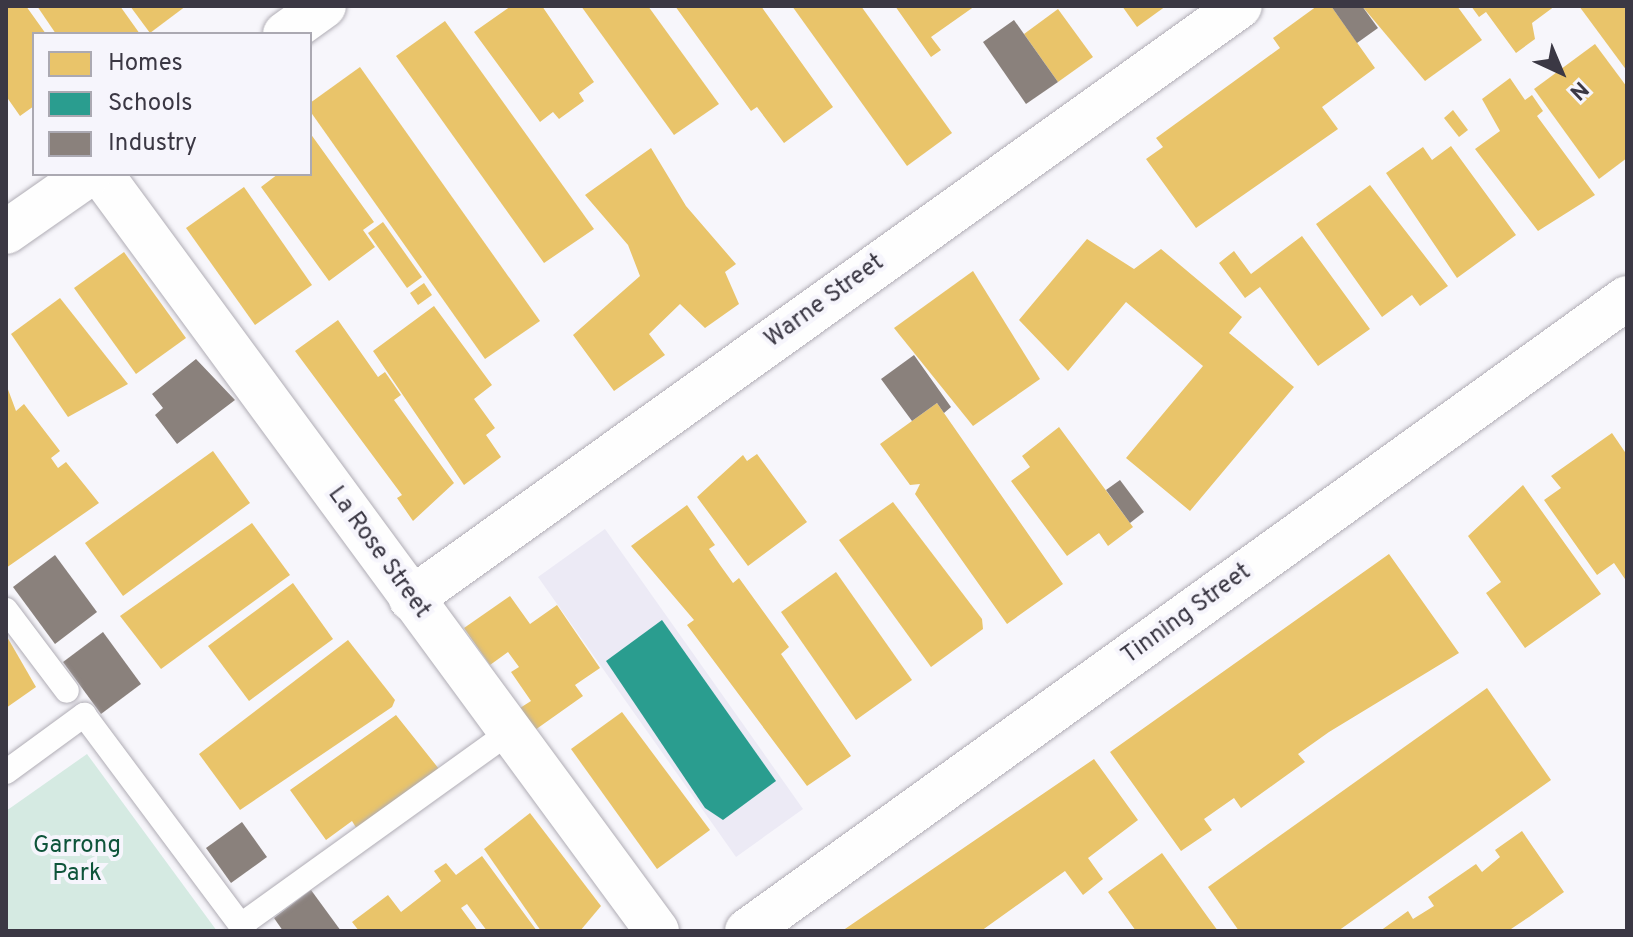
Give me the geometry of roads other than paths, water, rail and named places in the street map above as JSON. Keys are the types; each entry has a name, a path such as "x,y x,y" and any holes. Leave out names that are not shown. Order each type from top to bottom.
{"street":[{"path":"288,32 324,6"},
{"name":"Warne Street","path":"411,599 1240,6"},
{"path":"6,232 86,176"},
{"name":"La Rose Street","path":"102,176 657,931"},
{"name":"Tinning Street","path":"747,931 1627,298"}],"lane":[{"path":"6,610 67,691"},
{"path":"6,772 84,715 243,928 510,732"}],"park label":[{"name":"Garrong Park","path":"77,861"}]}
